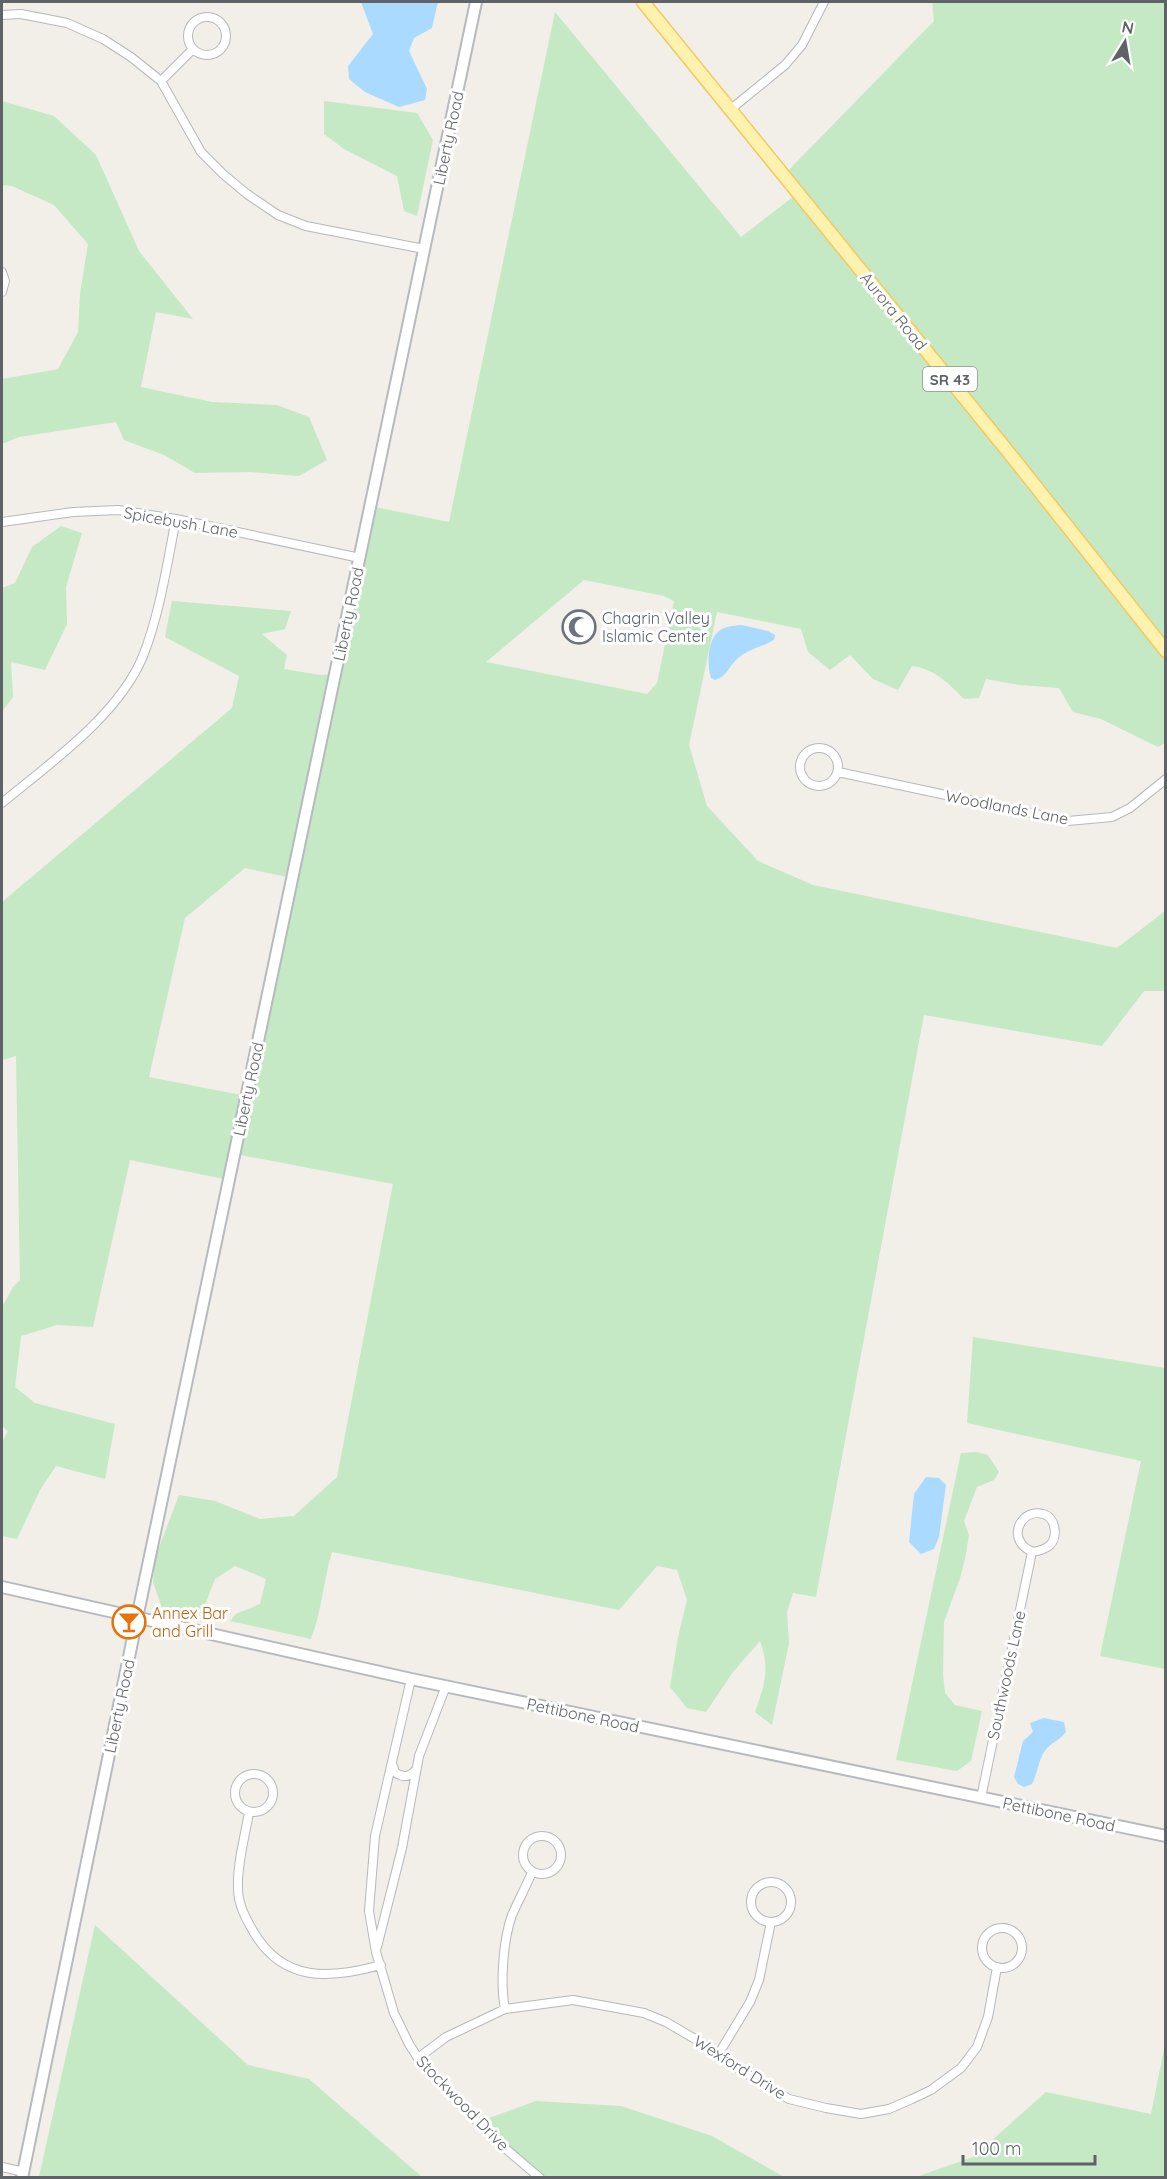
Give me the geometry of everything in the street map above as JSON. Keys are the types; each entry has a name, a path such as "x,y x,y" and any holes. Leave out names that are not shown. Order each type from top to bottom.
{"main road":[{"name":"Aurora Road","path":"643,2 1014,459 1166,651"}],"street":[{"name":"Liberty Road","path":"23,2175 137,1618 476,2"},
{"path":"731,109 784,65 802,45 824,2"},
{"path":"2,15 21,14 67,23 103,39 131,57 161,81 201,152 230,181 278,215 306,226 424,249"},
{"path":"207,16 215,18 224,25 226,41 220,51 204,55 193,49 187,35 191,25 198,19 207,16"},
{"path":"161,81 193,49"},
{"path":"2,272 5,281 2,292"},
{"name":"Spicebush Lane","path":"2,522 73,512 118,510 176,519 360,558"},
{"path":"2,803 67,750 116,700 142,657 157,611 176,519"},
{"path":"812,749 827,749 835,757 838,772 832,782 826,786 816,787 806,782 800,772 800,761 812,749"},
{"name":"Woodlands Lane","path":"838,772 1068,820 1112,817 1130,808 1166,779"},
{"path":"1042,1514 1053,1524 1055,1536 1050,1545 1032,1552 1020,1543 1017,1529 1021,1520 1030,1515 1042,1514"},
{"name":"Southwoods Lane","path":"981,1798 1032,1552"},
{"name":"Pettibone Road","path":"2,1587 411,1679 1166,1836"},
{"name":"Stockwood Drive","path":"411,1679 375,1836 369,1911 376,1952 394,2013 418,2058 492,2137 540,2178"},
{"path":"376,1952 402,1848 419,1756 446,1686"},
{"path":"392,1764 395,1772 401,1776 407,1776 416,1770"},
{"path":"257,1774 268,1780 273,1797 267,1808 249,1812 243,1809 236,1799 236,1786 244,1776 257,1774"},
{"path":"249,1812 238,1871 238,1890 242,1912 263,1948 283,1964 315,1974 349,1973 381,1965"},
{"path":"537,1836 551,1838 561,1852 559,1864 550,1872 538,1874 532,1872 522,1856 526,1843 537,1836"},
{"path":"505,2009 502,1989 507,1941 512,1916 532,1872"},
{"path":"774,1882 780,1884 789,1893 791,1906 784,1917 771,1922 759,1918 754,1913 751,1900 756,1888 761,1884 774,1882"},
{"path":"718,2055 750,2002 759,1980 771,1922"},
{"path":"997,1928 1010,1929 1020,1938 1022,1951 1016,1963 997,1968 991,1965 983,1955 983,1941 997,1928"},
{"name":"Wexford Drive","path":"418,2058 446,2037 505,2009 573,2000 644,2013 673,2026 707,2046 789,2099 861,2114 889,2109 932,2090 961,2068 977,2047 988,2017 997,1968"},
{"path":"2,2168 23,2175"}],"green space":[{"path":"932,2 1165,2 1165,743 1158,747 1101,719 1073,712 1059,688 986,679 979,698 964,699 947,682 928,670 912,666 898,690 873,679 850,655 830,670 808,652 801,629 717,612 689,745 707,806 758,861 813,885 1117,948 1165,911 1165,991 1144,991 1102,1046 924,1015 816,1597 793,1593 787,1612 789,1643 772,1725 755,1712 765,1677 765,1660 760,1641 733,1672 706,1712 687,1708 670,1687 687,1600 677,1570 657,1566 619,1610 332,1552 318,1618 311,1639 230,1621 236,1614 260,1604 266,1579 235,1566 215,1579 202,1613 163,1611 153,1582 155,1558 179,1495 215,1501 260,1519 294,1516 337,1477 393,1184 235,1154 229,1180 130,1160 93,1327 57,1325 21,1336 15,1387 35,1403 115,1424 105,1479 56,1466 40,1490 17,1539 2,1536 2,1442 8,1431 2,1426 2,1307 13,1287 20,1280 16,1056 2,1060 2,902 232,708 239,676 165,637 172,601 291,611 285,629 262,634 287,655 284,669 321,675 335,674 370,506 449,522 555,12 741,237 798,193 784,175 934,21","holes":["584,580 664,596 674,601 657,683 647,694 486,662","245,868 292,878 246,1096 149,1077 185,918"]},
{"path":"2,101 54,116 96,155 139,251 193,319 156,312 141,387 212,402 277,405 309,417 327,460 299,476 250,472 195,473 164,455 124,440 116,422 19,437 2,444 2,379 58,369 78,332 80,294 88,244 54,205 12,186 2,185"},
{"path":"324,101 417,113 433,140 417,216 404,211 397,176 344,149 324,134"},
{"path":"61,526 82,533 66,587 67,624 45,670 11,662 13,697 2,712 2,588 15,583 32,547"},
{"path":"973,1337 1165,1368 1165,1669 1100,1656 1141,1461 967,1423"},
{"path":"977,1452 988,1455 999,1472 994,1480 977,1487 964,1521 969,1535 965,1559 944,1622 945,1693 955,1705 982,1711 971,1761 957,1771 896,1760 961,1453"},
{"path":"95,1925 248,2065 309,2079 422,2177 39,2177"},
{"path":"1165,2044 1165,2177 916,2177 973,2157 1046,2092 1151,2114"},
{"path":"536,2101 621,2106 712,2136 784,2177 540,2177 478,2122"}],"water":[{"path":"361,2 438,2 432,28 414,38 409,51 427,89 425,100 399,107 365,92 349,79 348,66 373,34"},
{"path":"741,625 768,631 775,635 774,640 740,657 719,679 711,678 709,654 714,636 723,629"},
{"path":"926,1477 939,1478 946,1485 939,1537 934,1549 921,1554 909,1542 914,1494"},
{"path":"1044,1718 1064,1722 1066,1732 1044,1752 1032,1784 1024,1787 1018,1784 1014,1777 1023,1741 1033,1732 1030,1723"}],"place":[{"name":"Chagrin Valley Islamic Center","path":"579,627"},
{"name":"Annex Bar and Grill","path":"129,1622"}]}
